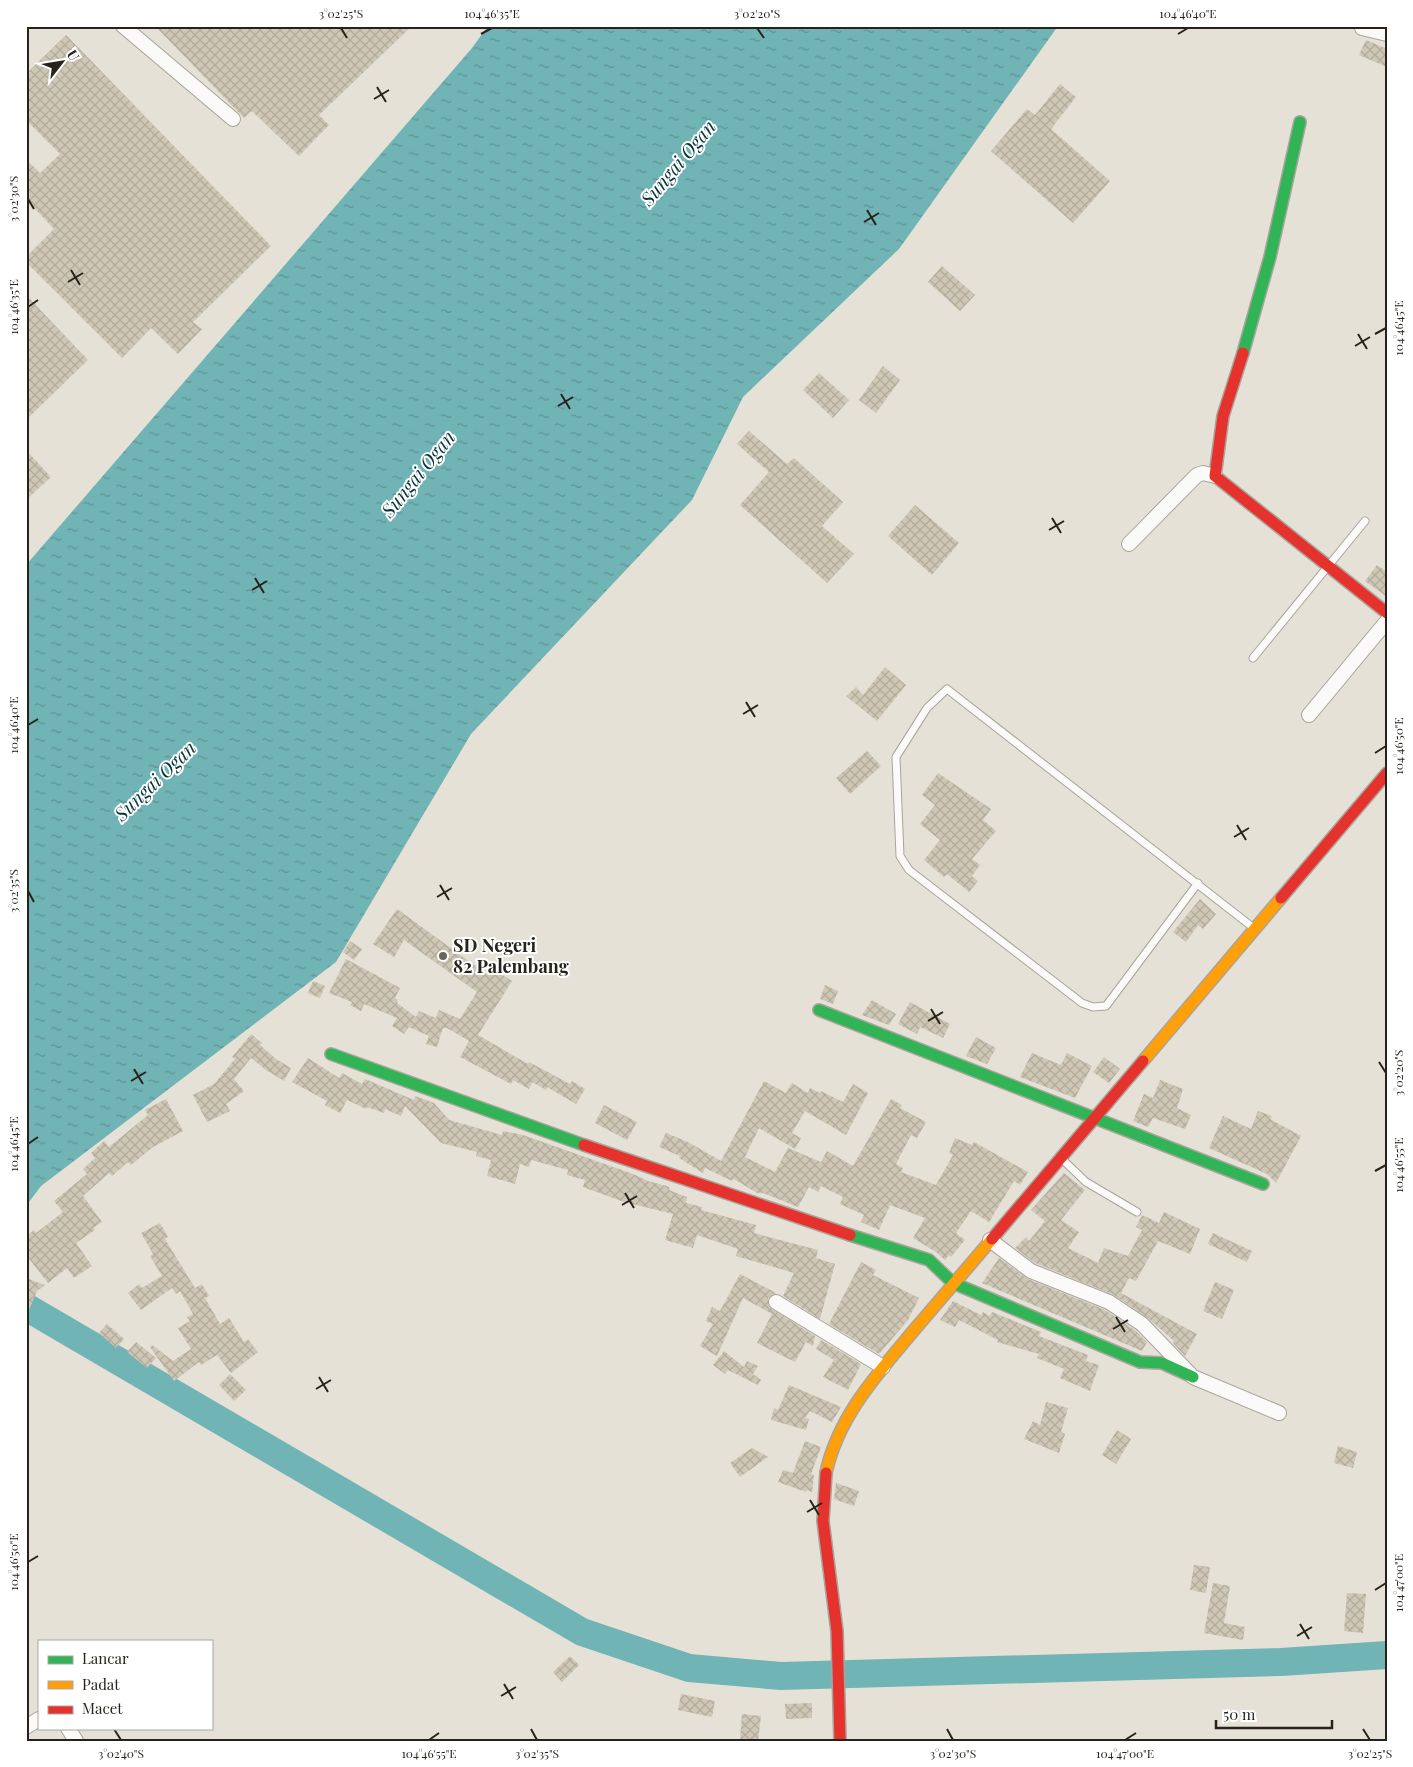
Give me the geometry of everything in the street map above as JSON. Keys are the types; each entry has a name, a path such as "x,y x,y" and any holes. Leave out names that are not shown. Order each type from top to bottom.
{"street":[{"path":"124,26 233,119"},
{"path":"1362,28 1387,34"},
{"path":"1215,476 1222,416 1231,394 1270,258 1300,122"},
{"path":"1129,544 1197,475 1202,473 1215,476 1387,613"},
{"path":"1309,715 1387,621"},
{"path":"840,1741 837,1629 822,1526 822,1494 830,1453 845,1422 883,1367 1387,773"},
{"path":"818,1010 1263,1184"},
{"path":"330,1054 580,1144 822,1227 903,1250 928,1260 954,1283 1140,1362 1162,1363 1278,1413"},
{"path":"990,1240 1031,1271 1109,1302 1142,1324 1193,1377"},
{"path":"776,1302 883,1367"},
{"path":"1162,1363 1168,1350"},
{"path":"26,1727 38,1720"},
{"path":"69,1730 76,1741"}],"lane":[{"path":"1253,658 1365,521"},
{"path":"1198,883 1106,1006 1093,1007 1082,1003 909,870 900,856 896,757 927,708 947,689 1198,883 1255,930"},
{"path":"1060,1157 1086,1182 1137,1212"}],"water":[{"name":"Sungai Ogan","path":"488,26 1058,26 899,249 743,397 692,500 471,734 336,962 41,1186 26,1206 26,565 472,48"}],"building":[{"path":"155,26 412,26 319,115 329,125 299,156 252,111 244,118"},
{"path":"66,35 271,246 193,322 202,329 178,354 151,328 122,358 26,262 26,257 54,229 26,199 26,159 40,173 60,154 26,120 26,74"},
{"path":"1366,40 1387,49 1387,67 1359,55"},
{"path":"1060,84 1076,97 1051,129 1110,181 1073,223 991,151 1027,109 1035,115"},
{"path":"942,266 975,295 960,311 928,282"},
{"path":"26,295 88,360 26,420"},
{"path":"883,366 900,380 876,413 859,400"},
{"path":"819,373 849,400 833,418 803,390"},
{"path":"749,431 787,464 794,458 843,502 822,526 854,554 827,583 740,505 769,472 737,444"},
{"path":"26,450 51,477 26,500"},
{"path":"915,505 959,543 932,575 888,536"},
{"path":"1377,565 1387,572 1387,597 1365,581"},
{"path":"885,667 906,685 877,721 846,696 856,687 863,695"},
{"path":"867,751 881,766 850,794 836,778"},
{"path":"938,773 991,809 983,820 996,831 972,859 980,865 972,876 978,881 969,892 947,874 944,877 924,860 940,840 920,824 935,805 922,795"},
{"path":"1200,899 1216,914 1203,929 1198,925 1186,942 1173,932"},
{"path":"397,909 488,975 492,968 512,981 478,1035 528,1064 529,1062 570,1084 572,1081 585,1089 576,1104 547,1087 546,1090 532,1082 529,1089 513,1080 511,1084 460,1057 469,1041 447,1028 443,1028 437,1047 426,1044 429,1036 409,1027 404,1034 392,1026 397,1018 364,1004 361,1011 350,1005 352,1002 329,993 346,959 400,988 395,998 398,1000 397,1003 416,1017 419,1011 436,1018 439,1010 460,1019 477,992 404,940 394,957 373,944"},
{"path":"350,941 362,949 354,960 343,952"},
{"path":"313,981 325,986 320,998 308,993"},
{"path":"825,985 838,991 833,1004 820,999"},
{"path":"872,1000 896,1014 889,1025 862,1015"},
{"path":"910,1002 950,1024 943,1038 920,1027 917,1034 898,1024"},
{"path":"251,1034 276,1059 291,1068 284,1081 251,1058 234,1079 244,1091 226,1104 230,1111 207,1122 193,1095 214,1084 235,1059 232,1057"},
{"path":"976,1037 996,1048 987,1064 966,1056"},
{"path":"1032,1053 1061,1065 1067,1053 1092,1066 1075,1098 1020,1077"},
{"path":"1104,1057 1120,1069 1109,1083 1093,1072"},
{"path":"308,1058 339,1078 342,1073 362,1084 365,1079 414,1100 415,1096 434,1103 449,1120 502,1135 503,1131 523,1135 648,1181 670,1187 669,1190 687,1197 686,1203 702,1207 701,1210 756,1225 754,1233 818,1250 816,1258 835,1264 820,1319 783,1296 794,1273 736,1256 738,1249 697,1235 693,1248 665,1240 673,1214 624,1202 583,1187 585,1180 567,1175 568,1170 531,1160 529,1167 520,1164 515,1184 487,1176 491,1160 476,1156 477,1152 441,1143 405,1106 401,1116 385,1109 384,1113 367,1107 366,1109 347,1100 340,1113 325,1105 327,1101 292,1082"},
{"path":"1160,1080 1183,1089 1177,1108 1191,1115 1185,1129 1153,1118 1148,1127 1133,1121 1144,1094 1153,1098"},
{"path":"764,1081 786,1093 792,1083 808,1093 810,1088 820,1093 821,1091 843,1102 853,1084 868,1093 846,1135 805,1111 792,1133 801,1138 795,1149 759,1128 745,1157 775,1172 788,1148 821,1162 827,1151 853,1166 891,1099 902,1105 900,1108 926,1122 917,1138 911,1135 896,1164 903,1168 901,1172 936,1185 953,1155 949,1153 955,1138 972,1145 974,1142 1028,1172 1020,1185 1014,1181 989,1222 971,1211 956,1233 965,1240 951,1257 949,1255 945,1260 913,1238 925,1218 890,1205 879,1230 861,1222 864,1215 840,1204 843,1197 821,1186 818,1192 809,1187 798,1207 763,1193 757,1193 734,1179 732,1181 705,1168 703,1173 679,1158 680,1156 659,1147 666,1133 688,1142 721,1161"},
{"path":"166,1099 183,1131 153,1147 131,1165 128,1162 112,1176 109,1173 83,1196 102,1222 93,1228 95,1230 76,1243 92,1266 74,1278 67,1268 48,1283 26,1255 26,1236 34,1230 36,1233 63,1212 54,1201 87,1174 83,1169 95,1158 91,1153 104,1141 109,1147 148,1115 145,1110"},
{"path":"604,1105 637,1122 627,1140 595,1123"},
{"path":"1258,1111 1272,1116 1270,1119 1301,1136 1276,1183 1267,1174 1209,1148 1223,1116 1251,1129"},
{"path":"1064,1173 1085,1190 1061,1220 1079,1232 1068,1248 1098,1263 1104,1248 1128,1256 1142,1230 1136,1227 1142,1215 1159,1223 1164,1212 1200,1229 1190,1254 1158,1241 1136,1281 1129,1278 1121,1293 1197,1334 1185,1356 1173,1343 1174,1341 1148,1318 1114,1295 1035,1263 1015,1248 1026,1237 1029,1241 1045,1221 1031,1210"},
{"path":"160,1223 168,1237 165,1239 195,1288 202,1284 209,1296 205,1298 220,1324 229,1318 244,1342 248,1339 258,1352 231,1373 217,1355 201,1365 199,1362 174,1381 150,1347 152,1345 173,1361 191,1349 178,1328 190,1321 187,1317 193,1314 180,1291 176,1294 172,1288 141,1310 128,1293 139,1284 142,1288 162,1276 150,1256 153,1254 141,1233"},
{"path":"1213,1233 1252,1251 1247,1262 1208,1244"},
{"path":"999,1258 1028,1279 1105,1310 1136,1331 1147,1342 1142,1351 982,1283"},
{"path":"861,1262 876,1270 873,1275 919,1298 908,1320 879,1354 829,1324"},
{"path":"740,1274 776,1293 768,1298 769,1307 815,1336 813,1346 806,1342 795,1362 757,1343 772,1314 743,1298 717,1356 700,1346 713,1324 706,1321 712,1307 720,1311"},
{"path":"26,1278 45,1285 37,1291 26,1317"},
{"path":"1215,1282 1234,1290 1222,1319 1203,1311"},
{"path":"953,1301 981,1315 983,1312 990,1316 992,1312 1041,1332 1039,1336 1088,1355 1086,1361 1099,1365 1090,1391 1060,1378 1064,1369 1037,1358 1039,1354 997,1342 998,1340 959,1320 955,1327 940,1320"},
{"path":"107,1324 124,1339 116,1348 99,1333"},
{"path":"821,1340 861,1364 848,1390 823,1377 834,1360 816,1349"},
{"path":"136,1342 156,1358 147,1368 127,1352"},
{"path":"724,1351 744,1367 747,1361 758,1366 753,1374 761,1380 758,1385 728,1370 725,1374 713,1365"},
{"path":"230,1374 246,1390 234,1401 219,1385"},
{"path":"789,1385 841,1407 832,1422 810,1411 805,1418 809,1419 806,1430 771,1420 774,1408 778,1410"},
{"path":"1046,1402 1068,1408 1061,1432 1065,1434 1059,1453 1024,1439 1033,1421 1040,1425"},
{"path":"1117,1430 1131,1439 1116,1464 1102,1455"},
{"path":"805,1441 821,1447 811,1474 814,1475 812,1492 807,1490 806,1492 778,1482 783,1470 793,1473"},
{"path":"1338,1446 1357,1452 1353,1468 1334,1463"},
{"path":"752,1448 768,1457 740,1477 730,1463"},
{"path":"836,1483 859,1491 854,1506 834,1499"},
{"path":"1194,1565 1210,1567 1206,1593 1190,1590"},
{"path":"1213,1583 1230,1586 1224,1623 1245,1627 1243,1640 1204,1633"},
{"path":"1347,1593 1366,1594 1363,1633 1344,1631"},
{"path":"570,1656 579,1665 562,1682 553,1672"},
{"path":"681,1694 715,1701 712,1717 678,1710"},
{"path":"812,1703 812,1718 786,1719 785,1704"},
{"path":"742,1714 761,1716 758,1741 740,1739"}],"waterway":[{"path":"26,1307 582,1632 689,1668 781,1676 1281,1662 1387,1655"}],"traffic: fast":[{"path":"1243,353 1270,257 1300,122"},
{"path":"819,1010 1263,1184"},
{"path":"331,1054 584,1145"},
{"path":"850,1235 929,1260 953,1283 1140,1362 1162,1363 1193,1377"}],"traffic: slow":[{"path":"1143,1061 1281,898"},
{"path":"826,1473 840,1432 874,1378 992,1239"}],"traffic: jam":[{"path":"1243,353 1223,416 1215,476 1387,613"},
{"path":"1281,898 1387,773"},
{"path":"992,1239 1143,1061"},
{"path":"584,1145 850,1235"},
{"path":"826,1473 823,1521 837,1631 840,1741"}],"place":[{"name":"SD Negeri 82 Palembang","path":"443,956"}]}
